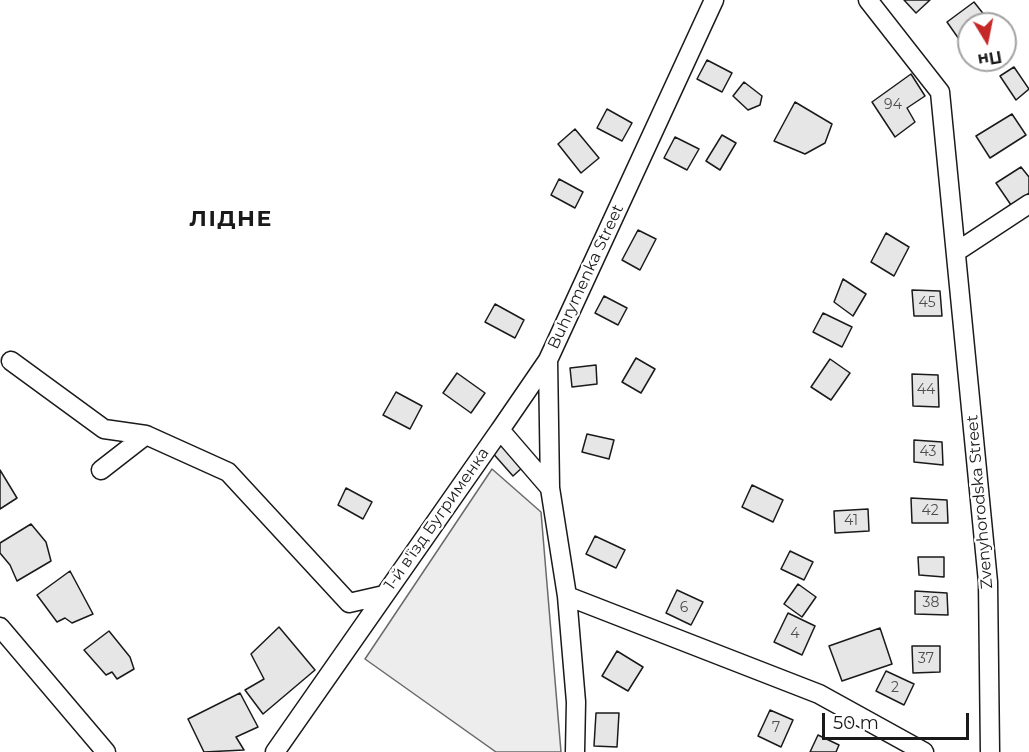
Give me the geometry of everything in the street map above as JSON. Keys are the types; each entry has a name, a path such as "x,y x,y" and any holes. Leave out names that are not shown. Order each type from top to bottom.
{"street":[{"name":"Buhrymenka Street","path":"575,752 576,702 567,596 550,488 548,360 714,0"},
{"name":"Zvenyhorodska Street","path":"868,0 940,92 988,582 990,752"},
{"path":"956,252 1029,204"},
{"name":"1-й в'їзд Бугрименка","path":"11,361 104,429 146,435 228,472 349,603 384,595 548,360"},
{"path":"500,430 550,488"},
{"path":"101,470 146,435"},
{"path":"275,752 384,595"},
{"path":"567,596 819,694 924,752"},
{"path":"0,627 106,752"}],"shaded area":[{"path":"492,469 541,512 561,752 496,752 365,659"}],"building":[{"path":"904,0 930,0 916,13"},
{"path":"974,2 982,12 960,12"},
{"path":"957,15 957,36 947,22"},
{"path":"707,60 732,73 722,92 697,79"},
{"path":"1017,71 1029,89 1016,100 1000,76 1006,72"},
{"path":"911,74 925,96 907,108 915,122 895,137 872,102"},
{"path":"744,82 762,96 760,105 748,110 733,96"},
{"path":"795,102 832,124 825,143 805,154 774,141"},
{"path":"607,109 632,123 622,141 597,128"},
{"path":"1012,114 1026,135 990,158 976,136"},
{"path":"575,129 599,158 581,173 558,144"},
{"path":"722,135 736,143 720,170 706,161"},
{"path":"675,137 699,149 687,170 664,158"},
{"path":"1021,167 1029,177 1029,193 1011,205 996,183"},
{"path":"559,179 583,192 575,208 551,195"},
{"path":"638,230 656,239 640,270 622,260"},
{"path":"886,233 909,247 894,276 871,262"},
{"path":"843,279 866,294 853,316 834,302"},
{"path":"912,290 940,291 942,316 914,316"},
{"path":"604,296 627,308 618,325 595,313"},
{"path":"495,304 524,320 515,338 485,322"},
{"path":"823,313 852,327 842,347 813,332"},
{"path":"636,358 655,369 641,393 622,382"},
{"path":"830,359 850,373 831,400 811,387"},
{"path":"596,365 597,384 572,387 570,368"},
{"path":"457,373 485,393 471,413 443,393"},
{"path":"912,374 938,375 939,407 913,406"},
{"path":"396,392 422,406 410,429 383,415"},
{"path":"587,434 614,440 609,459 582,452"},
{"path":"501,440 524,466 513,476 490,450"},
{"path":"914,440 942,442 943,465 914,462"},
{"path":"0,470 17,498 0,509"},
{"path":"752,485 783,500 773,522 742,507"},
{"path":"346,488 372,502 363,519 338,505"},
{"path":"911,498 947,500 948,523 912,523"},
{"path":"868,509 869,531 835,533 834,511"},
{"path":"31,524 46,542 51,561 17,581 10,565 0,553 0,543"},
{"path":"595,536 625,550 616,568 586,554"},
{"path":"790,551 813,562 804,580 781,569"},
{"path":"918,557 944,557 944,577 919,575"},
{"path":"70,571 93,614 72,623 65,618 57,622 37,595"},
{"path":"798,584 816,597 802,617 784,604"},
{"path":"677,590 703,602 691,625 666,613"},
{"path":"915,591 947,593 948,615 915,614"},
{"path":"788,613 815,626 802,655 774,642"},
{"path":"279,627 315,670 263,714 245,690 264,679 251,654"},
{"path":"880,628 892,664 842,681 829,646"},
{"path":"109,631 130,657 134,669 117,679 112,672 106,675 84,650"},
{"path":"912,646 940,646 940,672 913,673"},
{"path":"617,651 643,667 628,691 602,676"},
{"path":"886,671 914,684 904,705 876,691"},
{"path":"240,693 258,727 236,737 244,750 204,752 188,719"},
{"path":"770,710 793,720 781,747 758,736"},
{"path":"596,713 619,713 617,747 594,746"},
{"path":"818,735 839,745 836,752 810,752"}],"district":[{"name":"ЛІДНЕ","path":"231,220"}]}
